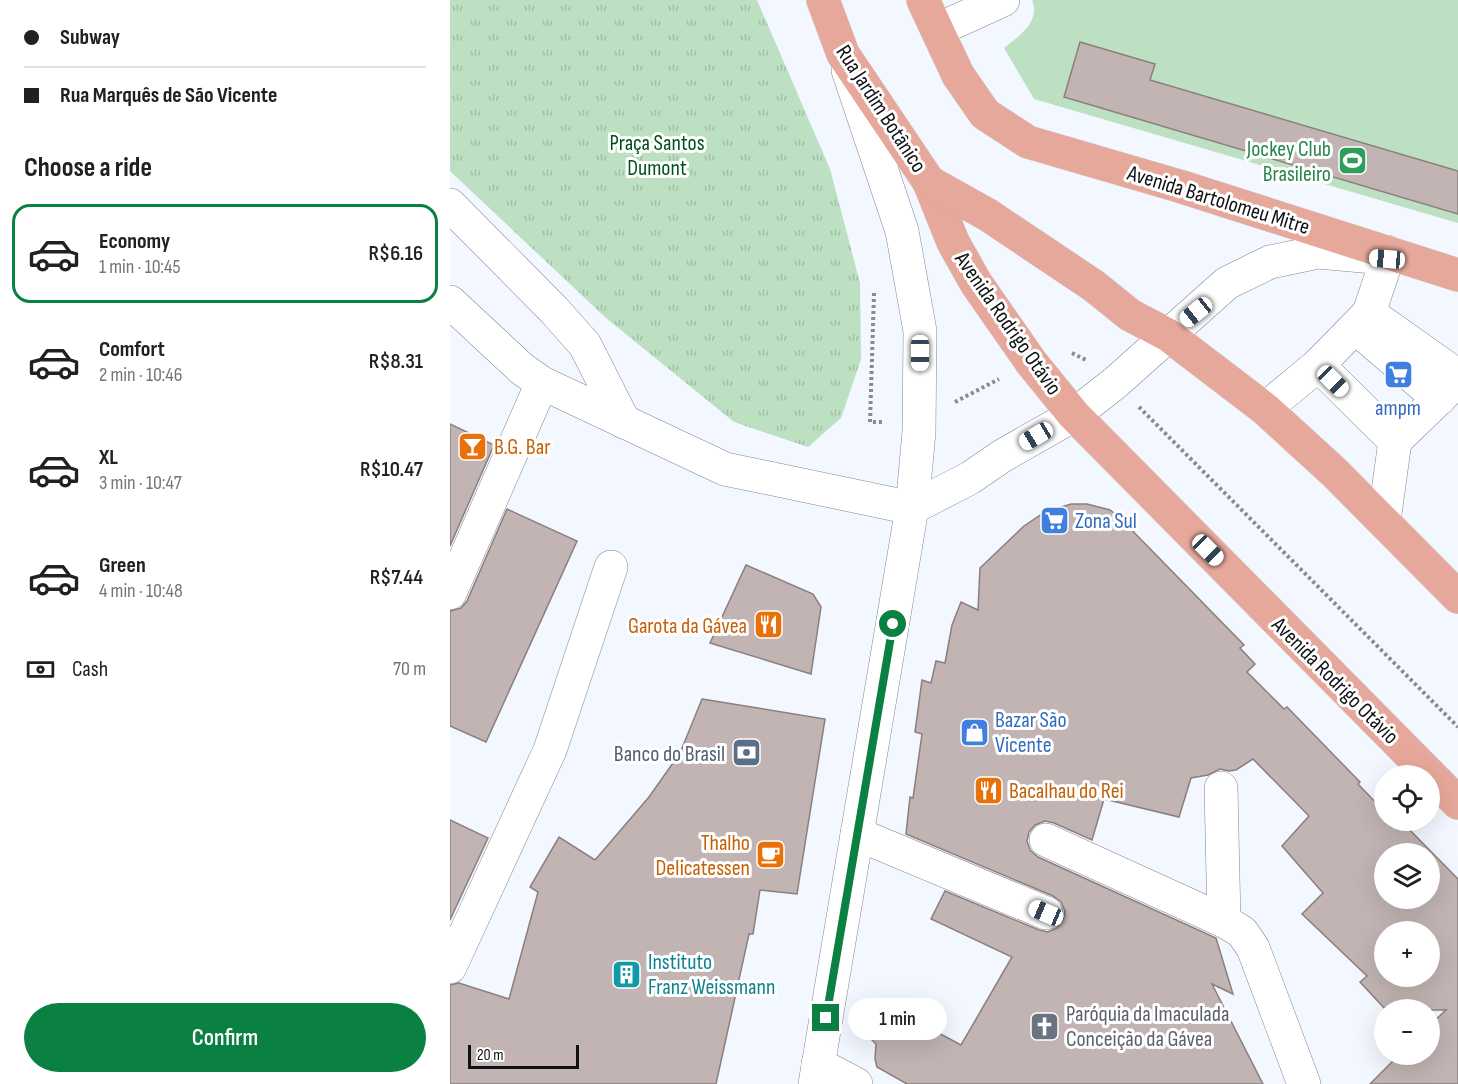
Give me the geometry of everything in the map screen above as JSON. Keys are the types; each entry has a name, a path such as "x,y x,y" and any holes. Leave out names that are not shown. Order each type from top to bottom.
{"main road":[{"name":"Rua Jardim Botânico","path":"823,0 843,54 929,182"},
{"path":"923,0 937,30"},
{"name":"Avenida Bartolomeu Mitre","path":"937,30 958,75 985,114 1028,142 1179,186 1458,275"},
{"path":"929,182 988,215 1094,286 1130,315 1168,335 1265,409 1335,473 1458,597"},
{"name":"Avenida Rodrigo Otávio","path":"929,182 959,252 976,283 1030,362 1074,415 1458,803"}],"street":[{"path":"937,30 1003,0"},
{"path":"843,54 902,231 919,321 919,432 912,508 816,1074 856,1084"},
{"path":"450,205 554,310 585,345 624,422"},
{"path":"450,302 522,369 542,383 725,469 912,508 970,478 1002,456 1074,415 1115,383 1227,283 1270,262 1318,252 1397,257 1362,320 1324,359 1265,409"},
{"path":"1362,320 1452,385 1403,433 1384,521"},
{"path":"1324,359 1403,433"},
{"path":"450,593 542,383"},
{"path":"450,967 550,750 611,567"},
{"path":"1221,788 1224,921"},
{"path":"857,834 1046,913"},
{"path":"1046,840 1224,921 1242,932 1253,948 1304,1084"}],"path":[{"path":"1030,362 1062,350 1081,356 1115,383 1458,727"}],"green space":[{"name":"Praça Santos Dumont","path":"450,0 757,0 830,169 860,283 861,359 841,418 808,447 734,422 606,318 450,171"},
{"name":"Jockey Club Brasileiro","path":"1032,0 1458,0 1458,223 1034,99 1004,48 1031,22 1034,15"}],"building":[{"path":"1080,42 1155,64 1150,80 1458,171 1458,214 1064,97"},
{"path":"450,424 494,445 450,546"},
{"path":"1071,504 1087,504 1110,510 1244,645 1240,648 1255,664 1247,672 1284,709 1287,707 1360,782 1358,784 1374,801 1374,831 1411,831 1423,843 1374,843 1374,909 1440,909 1440,861 1458,879 1458,1084 1370,1084 1389,1065 1440,1065 1440,1016 1446,1010 1440,1010 1440,999 1376,999 1360,982 1367,976 1302,914 1323,893 1282,846 1309,816 1253,759 1236,770 1220,769 1208,775 1191,778 1179,817 1104,799 1092,840 1045,821 1035,825 1029,832 1027,841 1030,850 1038,857 1216,938 1233,994 1212,984 1263,1084 907,1084 877,1067 876,1044 871,1039 892,1008 961,1045 1012,957 931,919 945,891 1039,930 1048,932 1057,928 1063,920 1065,911 1061,902 1053,896 906,834 910,797 913,798 922,734 915,732 922,680 931,683 936,661 945,663 952,625 961,602 978,610 980,568 1024,526 1045,512"},
{"path":"507,509 577,541 486,742 450,726 450,611 461,608 467,601"},
{"name":"Garota da Gávea","path":"746,565 813,594 821,607 811,674 710,643"},
{"path":"702,699 825,719 797,894 760,890 753,934 749,934 716,1084 450,1084 450,985 459,983 509,999 538,892 530,887 559,837 595,860 649,797 680,753"},
{"path":"450,820 488,838 450,920"}],"place":[{"name":"Jockey Club Brasileiro","path":"1352,161"},
{"name":"ampm","path":"1398,375"},
{"name":"B.G. Bar","path":"473,446"},
{"name":"Zona Sul","path":"1054,520"},
{"name":"Garota da Gávea","path":"768,625"},
{"name":"Bazar São Vicente","path":"974,732"},
{"name":"Banco do Brasil","path":"746,753"},
{"name":"Bacalhau do Rei","path":"988,790"},
{"name":"Thalho Delicatessen","path":"771,855"},
{"name":"Instituto Franz Weissmann","path":"627,974"},
{"name":"Paróquia da Imaculada Conceição da Gávea","path":"1045,1026"}],"route":[{"path":"826,1018 893,624"}]}
